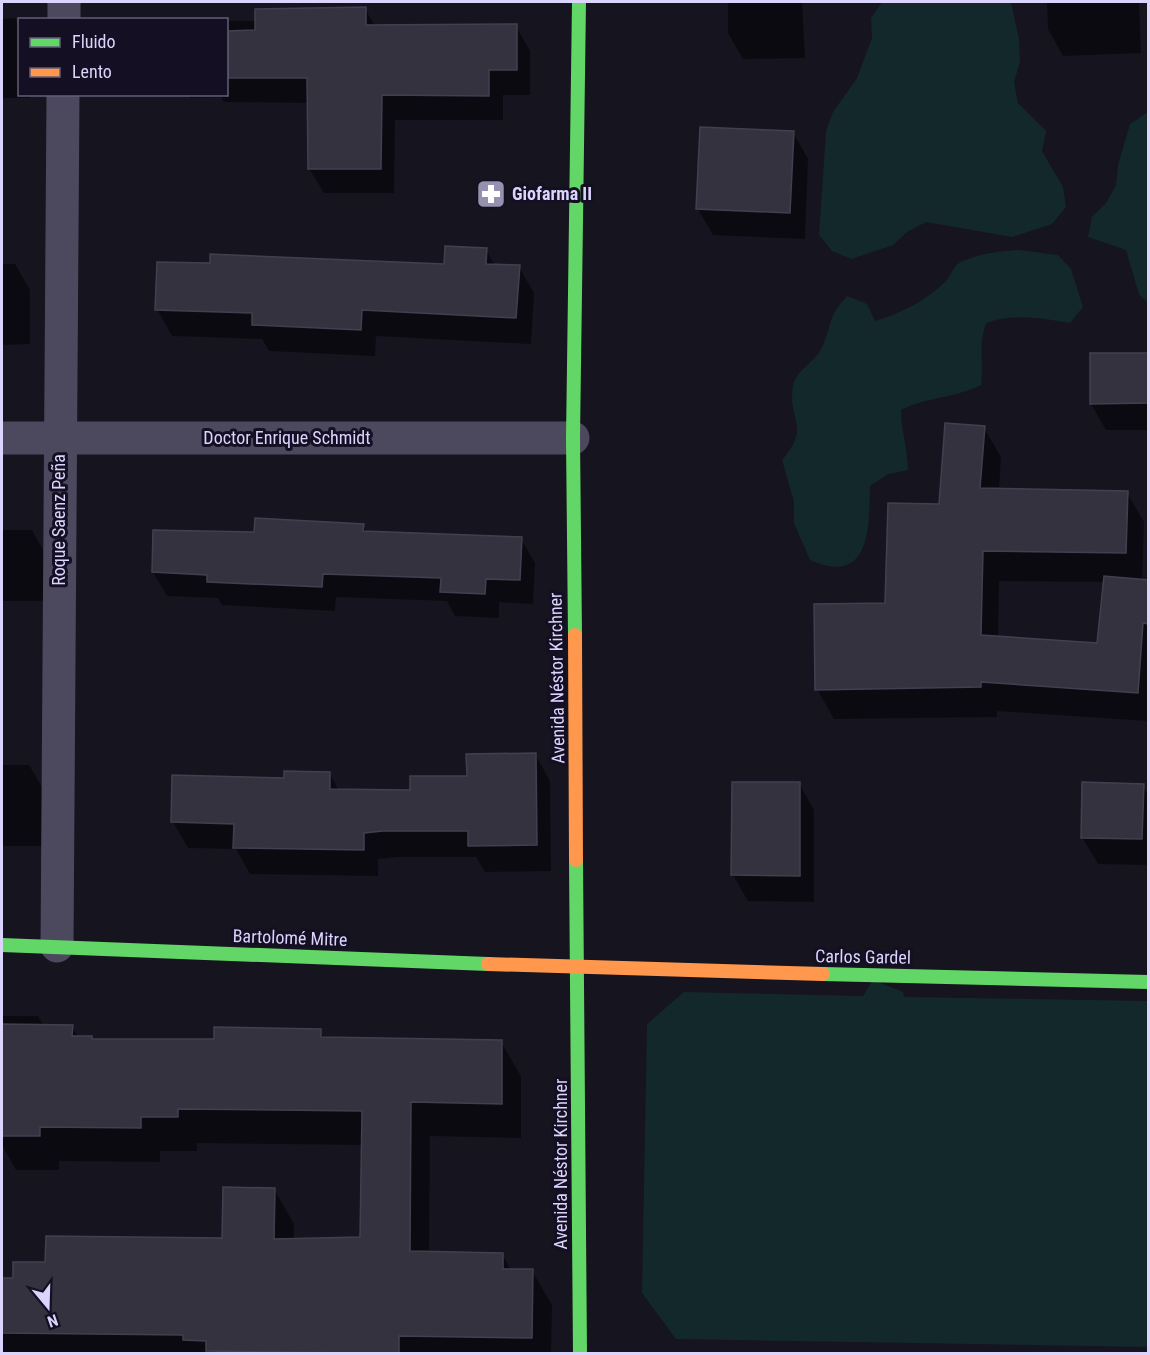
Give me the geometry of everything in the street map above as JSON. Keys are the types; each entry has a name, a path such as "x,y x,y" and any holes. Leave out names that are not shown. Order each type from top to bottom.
{"main road":[{"name":"Avenida Néstor Kirchner","path":"579,2 573,438 580,1353"},
{"name":"Bartolomé Mitre","path":"2,945 577,968"},
{"name":"Carlos Gardel","path":"577,968 1149,982"}],"street":[{"path":"64,2 64,18"},
{"name":"Roque Saenz Peña","path":"57,946 63,96"},
{"name":"Doctor Enrique Schmidt","path":"2,438 573,438"}],"green space":[{"path":"882,2 1011,2 1019,39 1020,62 1014,82 1018,103 1046,131 1042,151 1063,187 1066,207 1052,224 1012,237 926,222 907,232 893,245 851,259 832,251 819,235 826,131 833,112 857,78 872,38 871,18"},
{"path":"1148,112 1148,303 1139,294 1126,250 1088,237 1092,217 1106,203 1116,185 1118,165 1130,124"},
{"path":"1019,250 1058,255 1071,269 1083,307 1070,323 1017,317 986,323 982,339 981,385 901,410 908,470 888,474 870,486 867,535 856,559 845,566 830,566 810,560 794,523 794,502 782,460 796,439 797,430 792,398 795,380 821,349 840,304 847,296 867,304 875,321 913,306 930,295 945,282 959,263 965,260 996,252"},
{"path":"873,980 903,992 904,997 1148,1001 1148,1347 676,1339 642,1293 647,1024 684,992 863,996"}],"building":[{"path":"366,7 366,25 517,24 517,70 489,70 489,96 382,95 381,169 308,169 307,78 228,78 228,31 255,30 255,9"},
{"path":"700,127 794,131 790,213 696,209"},
{"path":"445,246 487,248 486,264 520,265 516,318 362,310 361,330 252,325 252,313 155,310 157,262 210,263 210,254 444,264"},
{"path":"1090,353 1149,353 1149,403 1090,404"},
{"path":"945,423 985,426 980,488 1128,491 1126,553 983,551 981,635 1097,643 1104,576 1149,580 1149,624 1143,623 1138,693 981,682 981,687 815,690 814,604 885,603 888,503 939,504"},
{"path":"255,518 364,524 363,531 522,537 520,580 486,579 485,594 440,592 441,578 323,574 322,587 207,582 207,575 152,572 153,530 254,532"},
{"path":"536,753 537,845 468,846 468,831 383,831 364,833 364,850 233,848 234,824 171,822 172,775 284,778 284,771 330,772 330,789 410,790 410,776 467,776 466,754"},
{"path":"732,782 800,782 800,876 731,875"},
{"path":"1082,782 1144,784 1142,839 1081,838"},
{"path":"2,1024 73,1025 72,1036 92,1036 92,1039 214,1039 214,1027 321,1029 321,1037 502,1040 502,1104 411,1102 410,1251 503,1253 503,1269 533,1269 532,1338 399,1336 399,1353 358,1353 206,1351 206,1341 183,1340 183,1335 2,1333 2,1278 13,1278 13,1262 45,1262 46,1236 222,1238 223,1187 275,1188 274,1239 360,1237 362,1111 178,1109 178,1117 141,1117 141,1128 40,1127 40,1136 2,1136"}],"traffic: fast":[{"path":"575,635 573,438 579,2"},
{"path":"576,860 580,1354"},
{"path":"2,945 488,964"},
{"path":"823,974 1148,982"}],"traffic: slow":[{"path":"575,635 576,860"},
{"path":"488,964 823,974"}],"place":[{"name":"Giofarma II","path":"491,194"}]}
